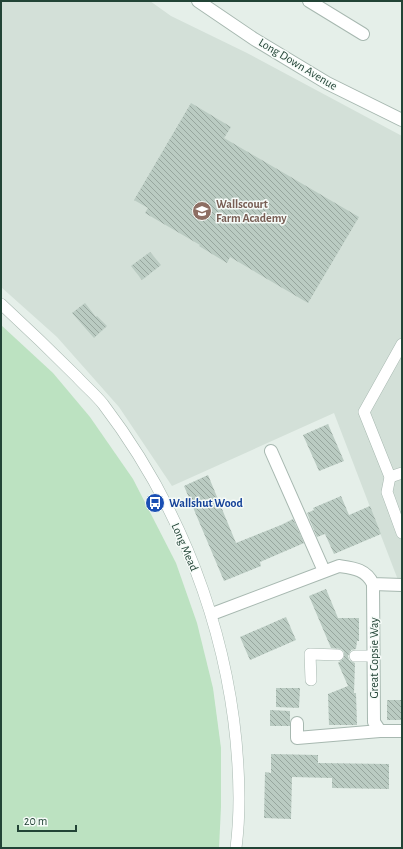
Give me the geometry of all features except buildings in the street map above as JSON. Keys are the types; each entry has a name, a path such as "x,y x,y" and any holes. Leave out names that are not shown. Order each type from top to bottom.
{"street":[{"name":"Long Down Avenue","path":"198,1 327,83 402,120"},
{"path":"309,1 363,34"},
{"path":"271,450 324,571"},
{"path":"212,614 339,566 358,569 370,576 373,584 402,585"},
{"name":"Great Copsie Way","path":"373,584 374,722 380,731"},
{"path":"297,723 297,738 380,731 402,731"}],"lane":[{"name":"Long Mead","path":"1,304 49,348 102,403 140,458 167,506 189,551 212,614 225,666 237,756 239,799 236,848"},
{"path":"402,344 364,412 390,477 387,492 402,533"},
{"path":"390,477 402,473"},
{"path":"311,680 310,654 338,655"},
{"path":"356,656 374,656"}],"shaded area":[{"name":"Wallscourt Farm Academy","path":"1,1 150,1 171,16 247,53 402,136 402,580 398,580 334,413 172,486 119,407 57,337 1,287"}],"green space":[{"path":"1,325 53,373 90,417 133,479 176,563 197,623 213,688 221,748 219,848 1,848"}],"place":[{"name":"Wallscourt Farm Academy","path":"202,211"},
{"name":"Wallshut Wood","path":"155,503"}]}
